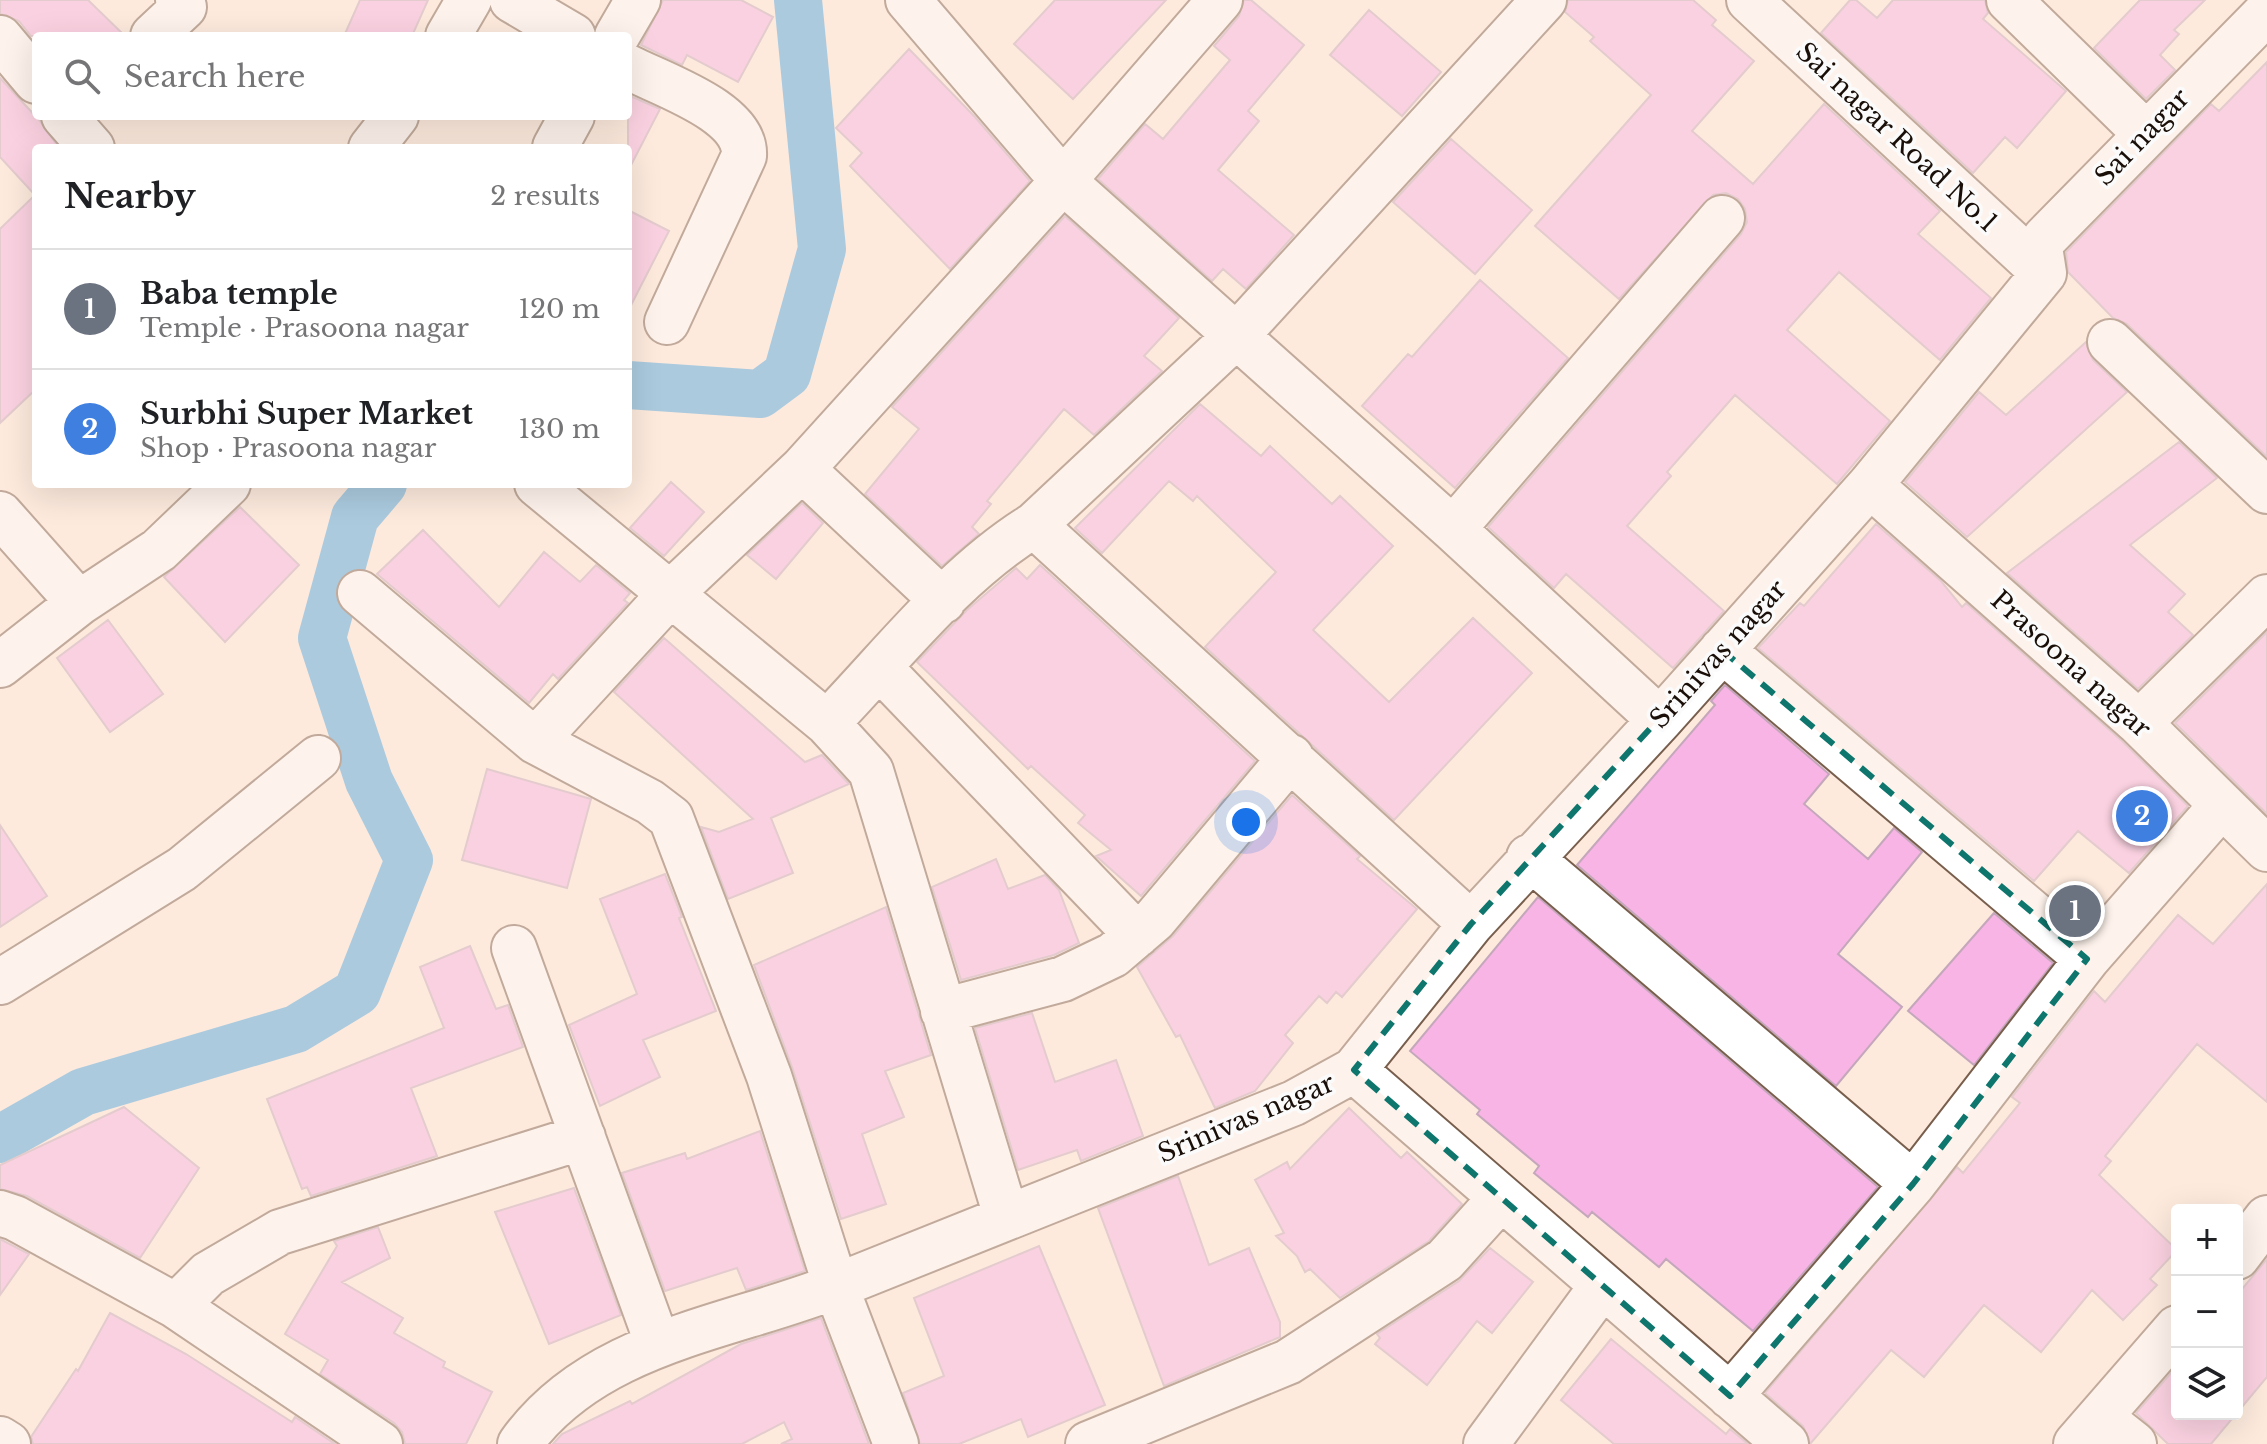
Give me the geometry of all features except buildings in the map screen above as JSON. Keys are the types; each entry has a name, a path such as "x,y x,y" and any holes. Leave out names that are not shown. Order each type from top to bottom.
{"street":[{"path":"157,32 184,7 178,0"},
{"path":"450,32 469,0"},
{"path":"512,0 566,32"},
{"path":"619,32 638,0"},
{"path":"908,0 1063,181 1453,529 1660,720"},
{"path":"535,741 672,592 802,469 1063,181 1220,0"},
{"path":"827,723 943,601 1004,544 1034,525 1236,336 1544,0"},
{"name":"Sai nagar Road No.1","path":"1749,0 2044,273"},
{"path":"2009,0 2145,133"},
{"name":"Sai nagar","path":"2044,273 2040,247 2045,238 2267,12"},
{"path":"0,38 32,76"},
{"path":"632,69 716,111 736,128 745,142 744,156 667,322"},
{"path":"374,144 393,120"},
{"path":"557,144 570,120"},
{"path":"1453,529 1722,218"},
{"name":"Srinivas nagar","path":"520,1444 563,1396 613,1365 658,1345 836,1287 1006,1216 1294,1103 1354,1070 1529,857 1660,720 1870,485 2044,273"},
{"path":"2110,342 2267,491"},
{"path":"802,469 943,601"},
{"name":"Prasoona nagar","path":"1870,485 2139,723 2267,849"},
{"path":"0,665 79,603 159,550 224,488"},
{"path":"542,488 672,592 827,723 871,771 1006,1216"},
{"path":"0,514 79,603"},
{"path":"1034,525 1471,924"},
{"path":"360,593 535,741 650,802 671,818 769,1076 836,1287 896,1444"},
{"path":"2139,723 2267,597"},
{"path":"1722,650 2087,959"},
{"path":"880,668 1137,935"},
{"path":"943,1011 1063,979 1113,955 1154,920 1291,757"},
{"path":"0,982 182,869 318,758"},
{"path":"1730,1396 1913,1184 2087,959 2222,805"},
{"path":"1529,857 1913,1184"},
{"path":"514,948 658,1345"},
{"path":"1354,1070 1786,1444"},
{"path":"176,1306 208,1274 280,1232 583,1137"},
{"path":"1088,1444 1288,1362 1445,1260 1500,1199"},
{"path":"0,1213 15,1218 176,1306 380,1444"},
{"path":"1486,1444 1602,1286"},
{"path":"2134,1444 2088,1430 2171,1335"},
{"path":"0,1439 8,1444"}],"highlighted area":[{"path":"1722,650 2087,959 1913,1184 1730,1396 1354,1070 1471,924"}],"waterway":[{"path":"632,385 760,394 787,374 822,249 798,0"},
{"path":"0,1139 83,1092 296,1029 357,992 409,860 369,781 322,638 355,517 380,488"}],"place":[{"name":"Surbhi Super Market","path":"2142,816"},
{"name":"Baba temple","path":"2075,911"}]}
